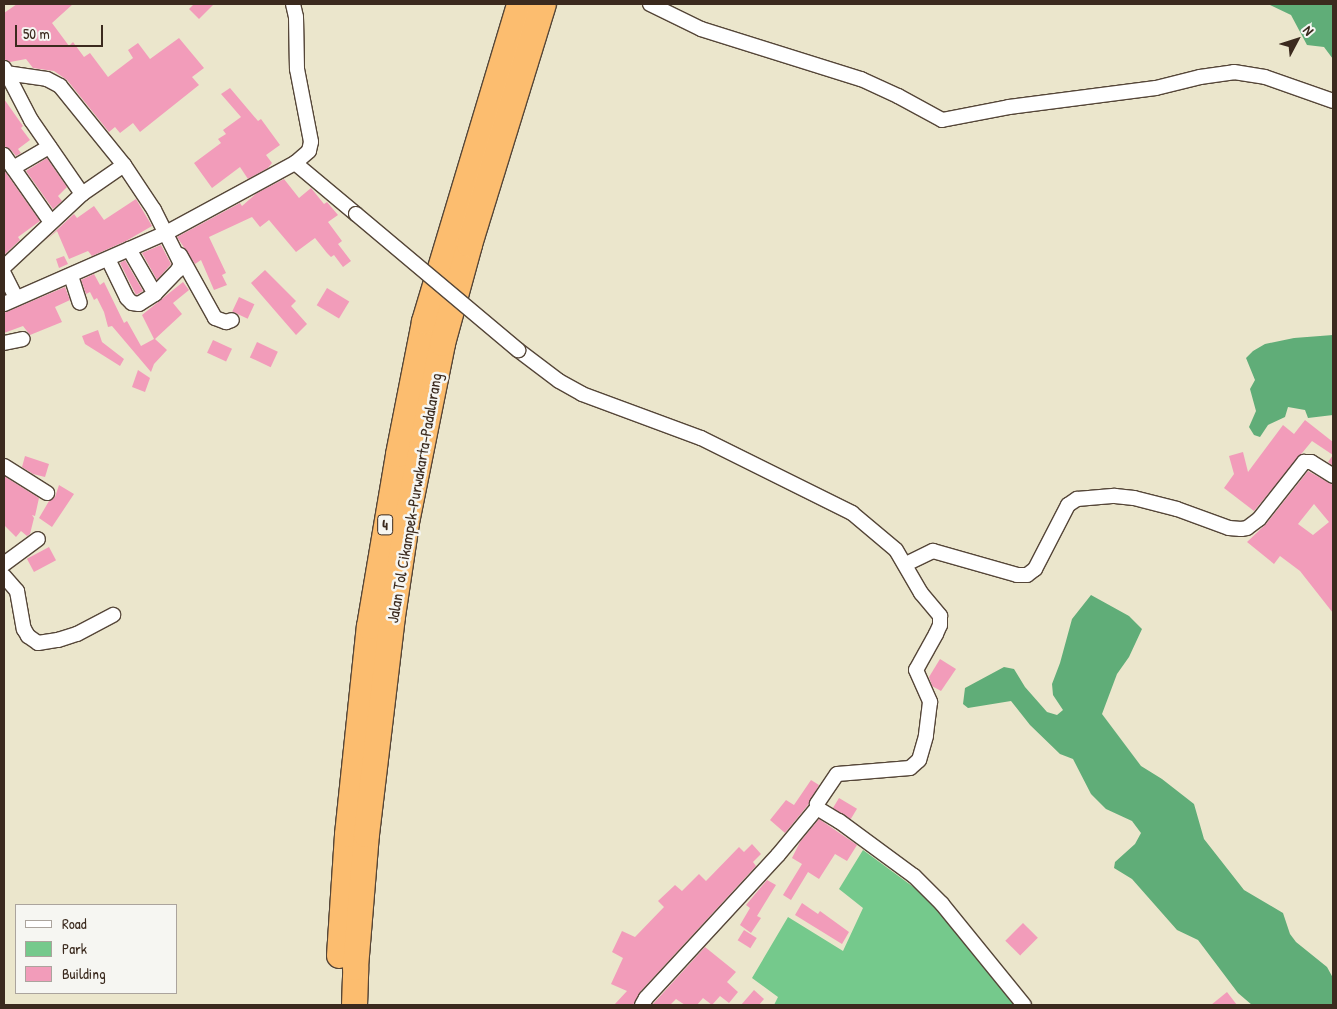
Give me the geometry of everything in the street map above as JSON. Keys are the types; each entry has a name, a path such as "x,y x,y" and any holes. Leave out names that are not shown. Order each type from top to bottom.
{"highway":[{"name":"Jalan Tol Cikampek–Purwakarta–Padalarang","path":"337,1005 347,834 370,626 398,454 424,322 519,4"},
{"name":"Jalan Tol Cikampek–Purwakarta–Padalarang","path":"354,1005 355,968 368,824 392,616 406,522 442,342 469,244 543,4"}],"street":[{"path":"4,274 10,301 71,276 165,233 295,163 309,151 311,142 297,69 294,4"},
{"path":"650,4 672,9 701,29 861,79 898,96 942,120 1009,107 1156,88 1200,77 1234,72 1265,77 1333,101"},
{"path":"5,70 31,120 82,194"},
{"path":"5,70 47,79 60,86 70,96 124,165 154,210 181,264 178,270 154,294 139,304 132,303 127,298 108,259"},
{"path":"13,168 49,147"},
{"path":"4,155 51,222"},
{"path":"295,163 518,350 559,381 582,394 701,438 788,482 826,498 865,522 883,537 906,564 921,593 936,610 940,620 936,634 916,670 930,702 919,760 910,768 841,772 830,783 817,808 778,854 646,998 642,1005"},
{"path":"4,267 82,194 124,165"},
{"path":"165,233 188,268 204,302 215,318 226,322 232,320"},
{"path":"129,248 154,294"},
{"path":"71,276 80,303"},
{"path":"4,343 23,339"},
{"path":"906,564 930,551 1024,576 1036,569 1068,505 1078,499 1115,496 1134,498 1240,529 1247,528 1259,519 1304,462 1311,462 1333,476"},
{"path":"4,466 47,492"},
{"path":"4,564 38,539"},
{"path":"4,576 17,591 24,630 28,636 38,643 58,640 77,634 113,615"},
{"path":"817,808 839,820 914,876 942,904 1024,1005"}],"green space":[{"path":"1268,4 1333,4 1333,59 1324,47 1307,45 1291,15"},
{"path":"1333,335 1333,415 1308,418 1305,410 1288,407 1285,417 1268,425 1260,437 1254,435 1249,427 1256,411 1250,389 1255,380 1246,358 1265,344 1294,338"},
{"path":"1091,595 1129,616 1142,629 1129,657 1117,674 1102,714 1141,766 1162,779 1194,804 1204,839 1244,890 1283,913 1290,934 1296,942 1327,967 1333,978 1333,1005 1252,1005 1238,993 1198,940 1177,930 1132,879 1114,868 1115,862 1135,844 1141,833 1132,821 1106,809 1091,794 1073,759 1060,754 1030,725 1011,701 968,708 963,704 965,688 1004,667 1014,669 1025,687 1047,712 1057,715 1063,710 1053,695 1052,684 1072,619"},
{"path":"863,850 923,894 1018,1005 774,1005 778,997 752,978 788,917 843,951 863,908 839,889"}],"building":[{"path":"17,4 73,4 52,23 69,46 73,42 84,57 90,53 108,77 133,58 128,50 138,43 150,59 179,38 204,68 192,77 199,85 140,132 133,123 120,133 115,127 109,132 67,80 54,71 33,68 26,59 10,62 4,59 4,13"},
{"path":"194,4 214,4 199,19 189,9"},
{"path":"230,88 258,121 261,119 280,145 266,155 272,163 268,168 248,179 240,167 212,188 194,163 221,143 218,139 226,134 223,130 241,117 221,94"},
{"path":"4,99 23,126 21,128 30,140 18,149 21,153 16,156 4,146"},
{"path":"47,158 67,187 58,196 62,201 53,209 26,171"},
{"path":"4,170 40,221 18,237 20,240 4,255"},
{"path":"284,179 299,198 311,188 324,204 327,202 338,215 328,222 342,241 338,244 351,261 343,267 334,255 331,257 315,238 296,252 269,220 260,227 252,217 209,237 226,273 222,275 227,285 214,290 201,260 195,264 177,237 240,203 242,206 257,193"},
{"path":"136,199 152,226 126,241 92,256 88,251 69,259 57,231 45,241 74,214 77,218 94,206 104,220"},
{"path":"161,245 171,264 157,280 142,253"},
{"path":"64,256 68,264 59,268 56,259"},
{"path":"125,260 143,291 136,295 120,263"},
{"path":"265,270 296,301 291,306 307,324 296,335 251,283"},
{"path":"94,274 100,285 104,282 124,323 127,321 141,346 154,339 142,315 183,282 189,290 173,303 182,314 155,339 167,350 154,364 151,372 112,326 108,327 104,312 97,298 94,300 90,292 86,294 81,280"},
{"path":"65,287 70,300 55,307 62,322 30,335 23,326 4,333 4,313"},
{"path":"327,288 349,301 339,319 317,305"},
{"path":"239,297 254,304 248,319 232,312"},
{"path":"98,330 102,342 124,359 120,366 85,344 82,336"},
{"path":"213,340 232,349 226,362 207,353"},
{"path":"257,342 278,352 271,367 250,357"},
{"path":"138,370 150,378 145,392 132,387"},
{"path":"1305,420 1333,442 1333,455 1312,441 1254,511 1224,488 1234,474 1229,456 1243,452 1248,472 1283,425 1294,434"},
{"path":"1333,455 1333,466 1328,462"},
{"path":"25,456 49,464 45,477 33,474 22,467"},
{"path":"1308,471 1333,485 1333,613 1300,571 1280,556 1274,564 1247,542 1266,524","holes":["1314,504 1329,522 1313,535 1298,524"]},
{"path":"4,476 39,498 35,516 32,515 34,518 30,534 27,536 21,531 16,537 4,525"},
{"path":"59,485 74,494 52,527 39,518 49,501 55,497"},
{"path":"49,547 56,560 34,572 27,559"},
{"path":"940,659 956,669 941,691 932,686 929,677"},
{"path":"811,780 819,785 808,805 785,833 770,820 786,800 794,805"},
{"path":"839,798 857,809 851,819 833,808"},
{"path":"819,819 857,845 847,861 835,854 819,879 808,872 791,900 783,895 802,864 792,858 800,842"},
{"path":"752,844 761,854 753,862 756,866 640,992 633,1005 614,1005 627,991 611,984 623,958 612,952 622,931 635,937 664,907 658,901 675,885 682,891 699,874 706,881 739,847 744,852"},
{"path":"767,880 776,885 757,916 761,918 751,933 740,925 750,908 746,905"},
{"path":"802,903 818,914 820,911 849,932 842,944 795,915"},
{"path":"1023,923 1038,938 1020,956 1005,941"},
{"path":"744,930 757,938 750,948 738,940"},
{"path":"705,947 736,972 727,982 738,992 729,1003 720,996 712,1005 703,998 697,1005 685,1005 676,999 670,1005 652,1005"},
{"path":"754,990 764,999 759,1005 741,1005"},
{"path":"1227,992 1237,1005 1211,1005"}]}
